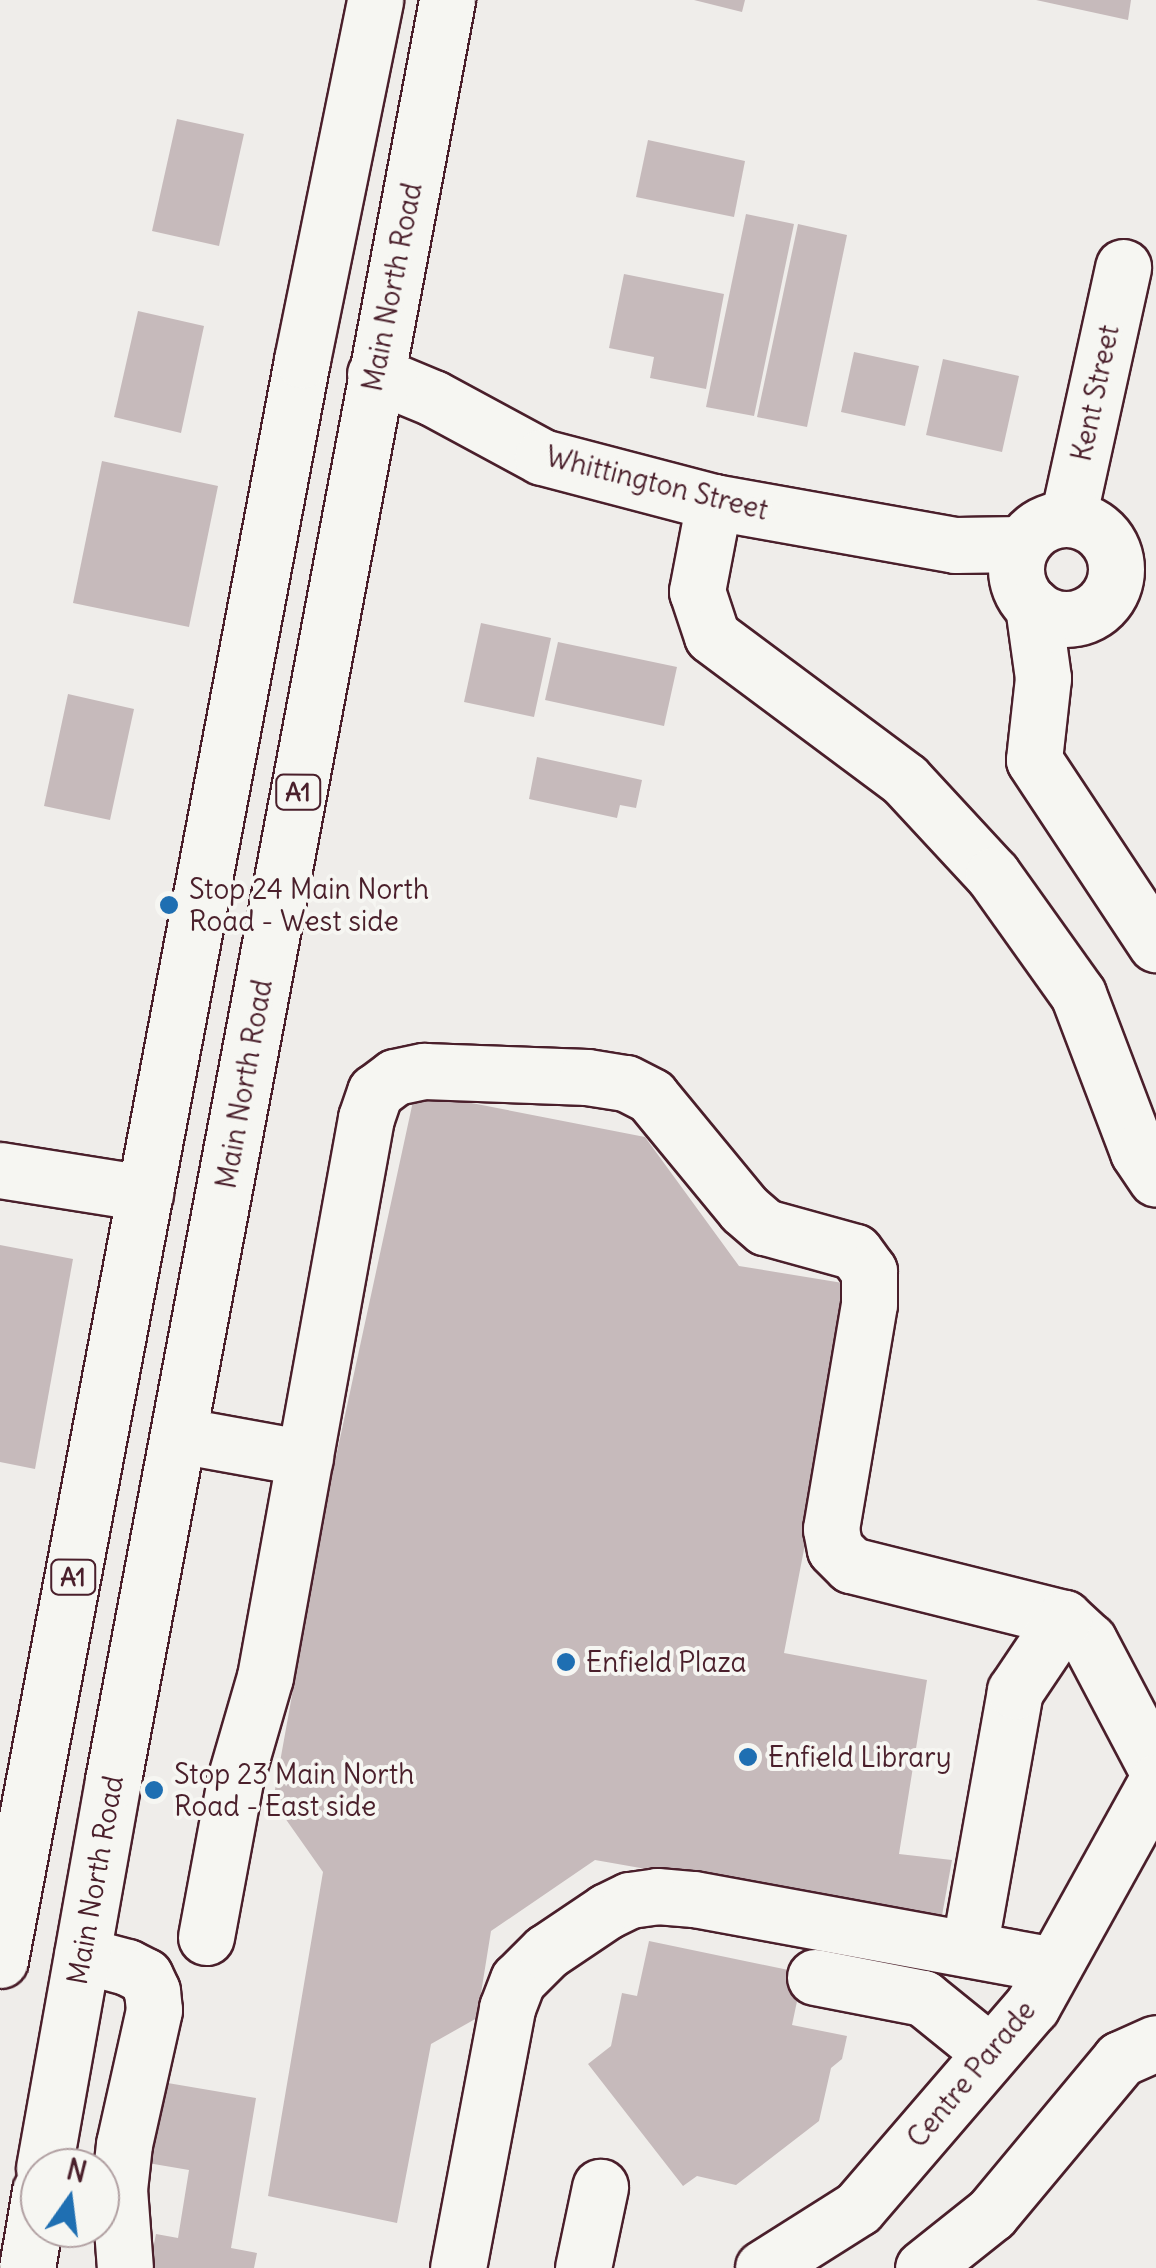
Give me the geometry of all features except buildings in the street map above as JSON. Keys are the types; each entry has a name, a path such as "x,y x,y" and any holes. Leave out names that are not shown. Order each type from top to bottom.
{"main road":[{"name":"A1","path":"0,1960 302,360 375,0"},
{"name":"Main North Road","path":"48,2148 375,374 448,0"},
{"name":"Kent Street","path":"1123,267 1083,575 1043,678 1034,760 1156,944"},
{"name":"Whittington Street","path":"302,360 375,374 434,398 542,457 714,502 955,546 1083,575"},
{"path":"714,502 696,591 712,636 905,780 993,875 1078,994 1138,1152 1156,1179"},
{"path":"206,1937 236,1780 265,1677 366,1118 375,1092 395,1076 424,1070 587,1076 626,1083 651,1096 744,1209 764,1227 855,1252 869,1272 870,1304 831,1529 835,1549 850,1565 1064,1618 1088,1641 1156,1768"},
{"path":"0,1170 221,1210"},
{"path":"61,1638 124,1486 178,1436 305,1458"},
{"path":"969,1949 1015,1691 1064,1618"},
{"name":"Centre Parade","path":"763,2268 858,2208 1032,2006 1156,1782"},
{"path":"458,2268 512,1994 518,1980 546,1952 630,1900 657,1896 694,1899 1054,1966"},
{"path":"82,1954 128,1967 144,1976 152,1990 154,2010 120,2157"},
{"path":"815,1977 923,1998 991,2053"},
{"path":"924,2268 991,2214 1120,2058 1156,2042"},
{"path":"582,2268 600,2187"},
{"path":"120,2242 125,2268"}],"place":[{"name":"Stop 24 Main North Road - West side","path":"169,905"},
{"name":"Enfield Plaza","path":"566,1662"},
{"name":"Enfield Library","path":"748,1757"},
{"name":"Stop 23 Main North Road - East side","path":"154,1790"}]}
